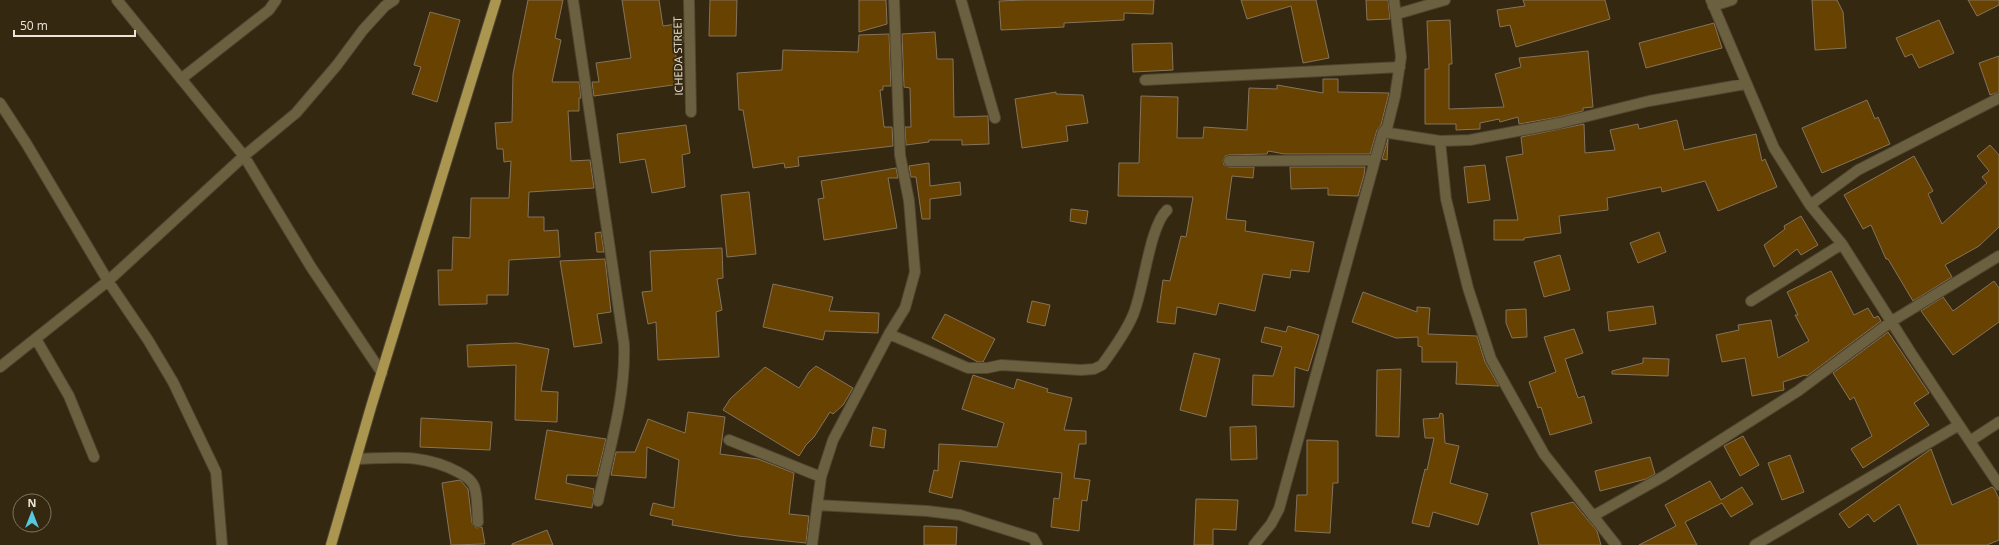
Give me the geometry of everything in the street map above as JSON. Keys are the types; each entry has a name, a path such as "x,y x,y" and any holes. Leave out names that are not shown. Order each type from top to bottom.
{"main road":[{"path":"331,545 496,0"}],"street":[{"path":"117,0 244,156 311,267 382,373"},
{"path":"181,79 269,10 276,0"},
{"path":"0,367 108,281 244,156 296,113 337,65 364,30 385,6 394,0"},
{"path":"573,0 624,344 625,368 622,392 598,501"},
{"name":"ICHEDA STREET","path":"689,0 691,112"},
{"path":"812,545 821,477 833,440 888,334 905,308 915,272 909,201 900,155 894,0"},
{"path":"961,0 995,118"},
{"path":"1254,545 1271,524 1278,510 1375,160 1383,132 1387,128 1401,57 1397,14 1394,0"},
{"path":"1397,14 1445,0"},
{"path":"1732,0 1712,3 1745,84 1774,148 1810,205 1842,244 1999,485"},
{"path":"1145,80 1400,67"},
{"path":"1383,132 1440,141 1470,140 1560,123 1649,101 1745,84"},
{"path":"1810,205 1858,170 1999,98"},
{"path":"0,102 26,142 108,281 173,382 214,464 216,472 222,545"},
{"path":"1440,141 1446,199 1468,288 1491,359 1544,454 1616,545"},
{"path":"1229,161 1375,160"},
{"path":"888,334 968,368 987,368 1001,365 1081,370 1094,369 1102,365 1134,315 1156,230 1162,215 1167,210"},
{"path":"1751,300 1842,244"},
{"path":"1594,516 1664,476 1798,391 1892,321 1999,256"},
{"path":"36,339 69,396 94,458"},
{"path":"1970,441 1999,422"},
{"path":"1755,545 1959,425"},
{"path":"729,440 821,477"},
{"path":"356,459 421,458 438,462 466,476 474,485 478,522"},
{"path":"817,505 927,511 960,515 1033,538 1037,545"}],"building":[{"path":"528,0 563,0 555,38 561,40 552,82 579,82 581,98 579,98 579,111 568,111 571,161 590,160 594,188 529,192 528,217 544,217 544,231 558,230 560,257 509,260 508,295 487,295 487,304 439,305 438,270 452,270 453,237 470,238 471,198 509,198 511,161 504,162 503,149 497,149 495,123 512,122 513,74"},
{"path":"622,0 659,0 663,26 683,23 683,42 674,43 680,84 594,96 592,82 599,82 596,63 631,58"},
{"path":"710,0 737,0 736,36 709,36"},
{"path":"859,0 886,0 887,24 859,32"},
{"path":"1154,0 1153,14 1124,13 1124,20 1064,23 1064,27 1001,30 999,1"},
{"path":"1241,0 1316,0 1329,58 1303,63 1291,6 1247,19"},
{"path":"1366,0 1388,0 1390,19 1367,20"},
{"path":"1523,0 1605,0 1610,19 1516,47 1510,25 1500,27 1497,10 1525,6"},
{"path":"1812,0 1837,0 1843,12 1846,48 1815,50"},
{"path":"1968,0 1999,0 1999,5 1977,16"},
{"path":"430,12 460,20 437,102 412,94 421,67 414,65"},
{"path":"1450,20 1452,64 1449,64 1449,109 1504,107 1495,74 1521,67 1519,58 1588,51 1593,107 1583,108 1583,111 1559,117 1519,124 1518,117 1500,122 1499,119 1480,123 1480,129 1456,130 1456,124 1425,124 1425,69 1429,69 1427,21"},
{"path":"1939,20 1954,53 1919,68 1912,54 1905,57 1896,38"},
{"path":"1714,23 1722,48 1646,68 1639,43"},
{"path":"935,32 937,59 953,59 954,117 988,116 989,144 962,145 962,140 929,140 929,142 906,145 905,127 911,127 910,88 904,87 902,34"},
{"path":"889,34 891,86 883,86 883,90 880,90 884,127 892,127 893,146 798,157 799,166 785,168 784,163 753,168 743,110 739,110 737,73 782,70 783,50 858,52 859,35"},
{"path":"1172,43 1173,70 1133,72 1132,44"},
{"path":"1999,56 1999,92 1990,95 1979,63"},
{"path":"1323,79 1338,79 1338,92 1389,93 1381,125 1377,130 1370,154 1285,154 1268,151 1267,154 1229,155 1225,156 1223,161 1224,165 1229,167 1254,167 1253,178 1232,176 1226,219 1246,221 1245,231 1314,242 1309,272 1291,270 1290,278 1263,274 1255,311 1219,303 1216,315 1177,307 1175,324 1157,322 1163,280 1170,281 1181,236 1186,237 1193,197 1118,196 1119,163 1139,163 1141,96 1178,97 1177,138 1203,138 1204,127 1247,130 1249,88 1277,89 1277,85 1323,93"},
{"path":"1056,92 1056,94 1083,95 1088,123 1066,126 1068,141 1022,148 1015,99"},
{"path":"1867,100 1875,119 1878,117 1890,144 1822,173 1802,128"},
{"path":"1677,120 1684,150 1756,134 1762,161 1765,159 1777,187 1718,211 1705,181 1662,192 1661,187 1607,198 1608,210 1559,216 1561,233 1524,238 1524,240 1494,240 1494,220 1518,220 1506,157 1523,154 1521,137 1584,124 1585,153 1615,150 1610,130 1638,124 1639,129"},
{"path":"686,125 690,153 682,155 685,187 652,193 645,159 620,163 617,134"},
{"path":"1388,139 1387,160 1382,159"},
{"path":"1990,145 1999,155 1999,227 1979,246 1945,265 1952,277 1913,301 1888,259 1886,259 1871,225 1863,229 1844,195 1914,156 1933,191 1928,194 1942,224 1987,183 1982,177 1989,171 1977,156"},
{"path":"929,163 930,186 960,182 961,195 930,199 930,219 922,219 916,177 911,177 909,166"},
{"path":"1485,165 1490,200 1468,203 1464,167"},
{"path":"1290,167 1365,167 1358,196 1328,195 1328,188 1291,189"},
{"path":"896,168 898,178 888,178 897,228 824,240 818,199 824,198 821,181"},
{"path":"749,192 756,254 727,257 721,195"},
{"path":"1071,209 1088,211 1086,224 1070,221"},
{"path":"1801,216 1818,245 1801,255 1797,249 1774,267 1764,245 1785,229 1784,226"},
{"path":"601,232 604,252 597,252 595,233"},
{"path":"1659,232 1666,252 1638,263 1630,243"},
{"path":"722,248 723,278 717,279 722,310 716,312 719,357 658,360 656,322 648,324 642,292 652,291 650,251"},
{"path":"1560,255 1570,290 1544,297 1534,262"},
{"path":"605,259 611,312 597,314 602,343 574,347 560,261"},
{"path":"1831,271 1854,315 1868,308 1874,318 1878,316 1881,321 1807,376 1805,375 1783,382 1784,390 1752,396 1745,358 1722,362 1716,335 1739,330 1738,325 1771,320 1778,358 1809,341 1795,315 1798,315 1787,292"},
{"path":"1994,281 1999,288 1999,322 1953,355 1921,311 1943,297 1953,311"},
{"path":"773,284 833,297 829,311 879,313 878,333 825,331 823,340 763,327"},
{"path":"1363,292 1417,312 1417,307 1430,308 1428,334 1477,336 1485,362 1499,386 1456,384 1457,362 1422,362 1422,347 1418,346 1418,337 1396,338 1352,322"},
{"path":"1032,301 1050,305 1045,326 1027,322"},
{"path":"1653,306 1656,324 1609,331 1607,312"},
{"path":"1526,309 1527,337 1512,338 1506,323 1506,310"},
{"path":"945,314 995,339 983,362 978,362 932,338"},
{"path":"1288,326 1319,335 1308,371 1295,367 1294,407 1252,405 1253,375 1273,376 1282,347 1261,342 1265,327 1286,332"},
{"path":"1574,329 1583,353 1565,359 1578,398 1584,396 1592,423 1550,435 1541,407 1538,408 1529,382 1556,372 1544,337"},
{"path":"1888,332 1929,393 1914,403 1929,425 1863,468 1851,449 1872,436 1854,397 1850,400 1833,373"},
{"path":"517,343 549,349 541,391 558,392 557,422 515,420 516,365 468,367 467,345"},
{"path":"1194,353 1220,359 1206,417 1180,410"},
{"path":"1643,358 1669,359 1668,376 1612,374 1612,371 1643,363"},
{"path":"816,366 853,388 843,405 833,414 830,412 814,437 806,445 799,456 723,410 730,399 765,367 799,388 809,372"},
{"path":"1401,369 1399,437 1376,436 1377,370"},
{"path":"973,375 1014,389 1017,379 1048,389 1047,392 1072,398 1064,430 1086,431 1086,444 1079,444 1074,478 1090,480 1087,501 1082,500 1079,531 1051,527 1054,498 1059,499 1062,473 960,461 952,498 929,492 934,470 938,471 939,444 997,447 1004,423 962,409"},
{"path":"688,412 725,417 720,454 758,459 794,473 789,514 809,516 806,543 738,536 672,525 673,520 650,515 653,503 674,508 679,460 647,447 646,478 611,475 616,452 635,452 648,419 685,433"},
{"path":"1440,413 1443,414 1445,443 1459,446 1450,483 1488,494 1478,525 1433,512 1429,527 1412,523 1425,469 1427,470 1434,438 1425,438 1423,419 1439,418"},
{"path":"421,418 492,422 490,450 420,447"},
{"path":"1256,426 1257,459 1231,460 1230,427"},
{"path":"873,427 886,430 884,448 870,446"},
{"path":"547,430 606,439 597,476 567,475 566,483 594,489 592,508 535,499"},
{"path":"1743,436 1759,465 1740,476 1724,446"},
{"path":"1307,440 1338,441 1338,483 1333,483 1330,533 1295,531 1297,495 1307,495"},
{"path":"1931,449 1952,505 1992,487 1995,490 1999,499 1999,540 1987,545 1918,545 1899,504 1874,522 1868,514 1849,528 1839,514"},
{"path":"1790,455 1804,492 1782,500 1768,463"},
{"path":"1650,457 1655,474 1646,479 1600,491 1595,471"},
{"path":"460,480 468,489 472,523 476,528 482,527 485,544 451,545 442,483"},
{"path":"1710,481 1721,500 1742,487 1753,504 1731,517 1722,503 1685,522 1697,545 1639,545 1676,526 1665,505"},
{"path":"1196,499 1238,500 1236,530 1213,529 1213,545 1194,545"},
{"path":"1573,502 1597,531 1601,545 1539,545 1531,513"},
{"path":"924,526 957,527 956,545 924,545"},
{"path":"547,530 553,545 512,545 512,544"}]}
